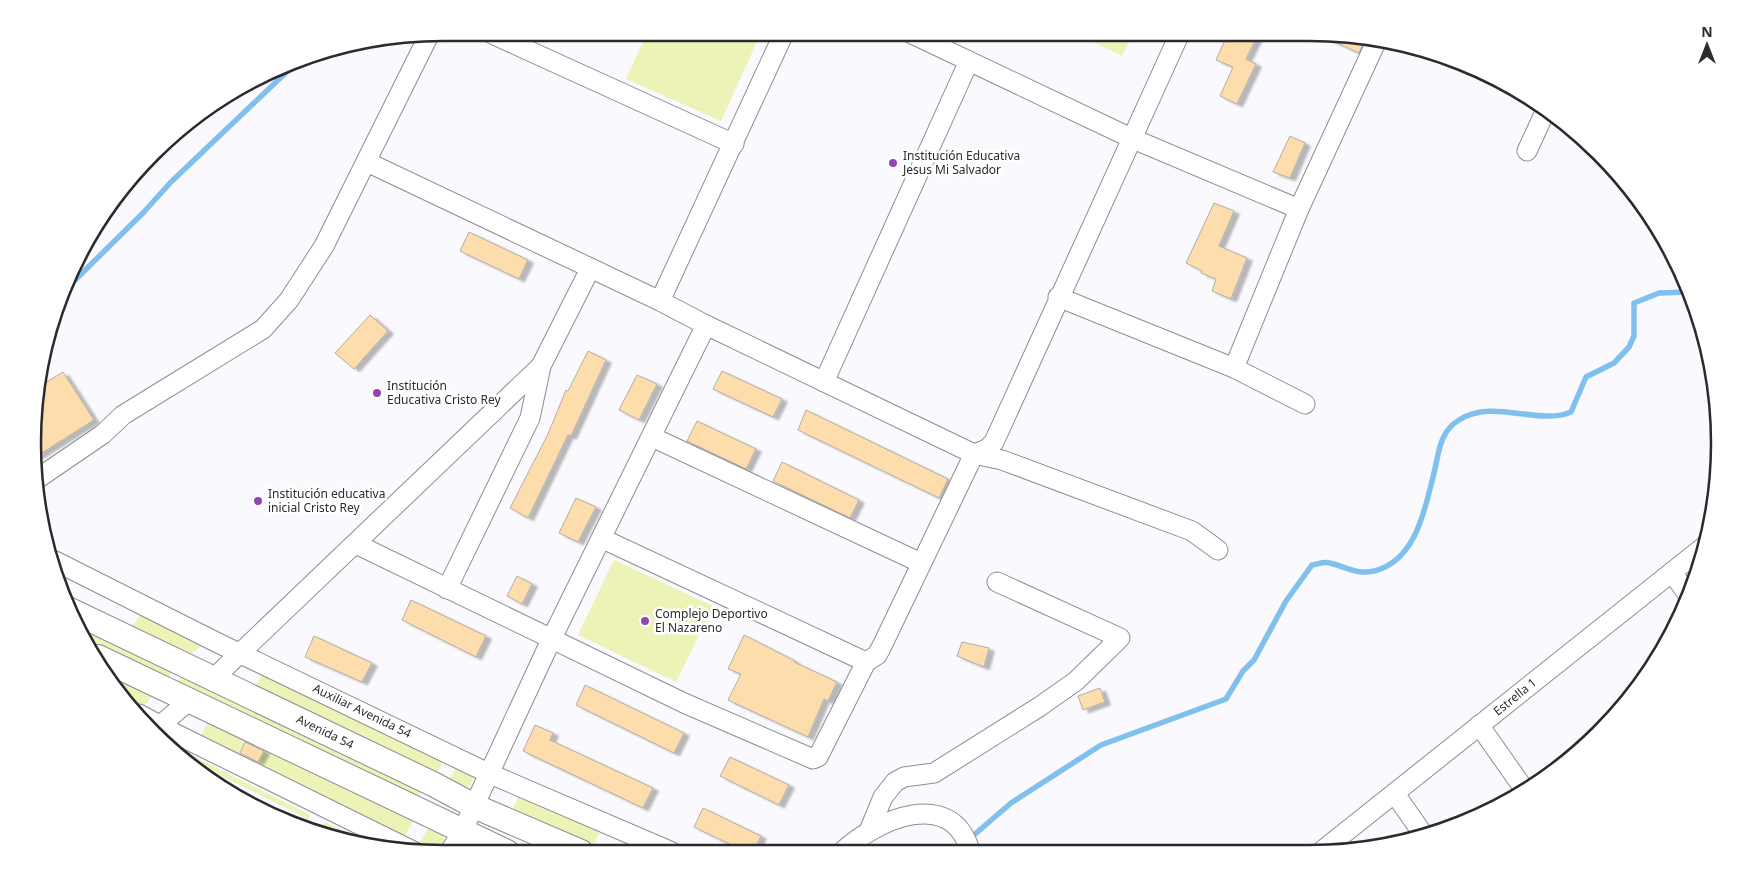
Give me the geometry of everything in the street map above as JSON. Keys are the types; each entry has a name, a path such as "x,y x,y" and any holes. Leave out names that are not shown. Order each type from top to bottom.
{"main road":[{"name":"Avenida 54","path":"80,615 214,678 474,806 565,845"},
{"path":"106,661 491,845"}],"street":[{"path":"510,41 734,144"},
{"path":"660,301 780,41"},
{"path":"927,41 1131,138 1299,209"},
{"path":"356,544 684,703 813,759 821,752 866,662 877,655 882,648 974,454 986,449 994,442 1058,297 1176,41"},
{"path":"43,475 103,434 123,415 263,329 289,300 324,246 426,42"},
{"path":"1234,368 1299,209 1374,47"},
{"path":"824,382 970,62"},
{"path":"1527,151 1543,116"},
{"path":"367,162 660,301 706,326 974,454 1002,460 1192,531 1218,550"},
{"path":"447,589 530,418 541,366 590,269"},
{"path":"1058,297 1234,368 1305,404"},
{"path":"454,845 462,832 551,640 603,539 706,326"},
{"path":"214,678 541,366"},
{"path":"652,437 921,563"},
{"path":"603,539 866,662"},
{"name":"Estrella 1","path":"1330,844 1695,554"},
{"name":"Auxiliar Avenida 54","path":"60,564 488,773 656,845"},
{"path":"1672,572 1683,588"},
{"path":"869,831 883,797 894,782 904,777 934,773 1039,707 1076,680 1120,638 997,582"},
{"path":"159,727 189,701"},
{"path":"1479,725 1521,784"},
{"path":"166,734 392,841"},
{"path":"1395,794 1419,829"},
{"path":"849,845 869,831 897,818 915,814 931,815 956,824 968,845"}],"green space":[{"path":"643,41 757,41 721,121 626,79"},
{"path":"1091,41 1129,41 1122,56"},
{"path":"614,560 713,606 676,682 578,635"},
{"path":"142,613 204,645 188,655 131,627"},
{"path":"88,630 175,670 166,679 96,645"},
{"path":"263,673 444,760 436,775 255,687"},
{"path":"115,674 154,693 143,708 124,688"},
{"path":"183,675 421,790 416,800 175,684"},
{"path":"209,720 247,739 239,755 201,736"},
{"path":"265,747 414,820 405,836 258,764"},
{"path":"188,754 310,815 308,819 211,771"},
{"path":"456,766 471,774 473,778 470,786 462,788 449,781"},
{"path":"520,795 600,830 594,845 592,845 511,811"},
{"path":"325,822 349,833 339,831 323,826"},
{"path":"429,827 444,835 445,842 443,845 419,843"}],"building":[{"path":"1224,41 1255,41 1246,59 1256,64 1237,104 1220,96 1233,67 1216,60"},
{"path":"1335,42 1362,45 1359,53"},
{"path":"1290,136 1305,143 1290,178 1273,172"},
{"path":"1214,203 1234,211 1219,246 1247,258 1231,299 1212,291 1216,279 1201,273 1202,271 1186,263"},
{"path":"469,232 528,260 519,279 460,251"},
{"path":"370,315 388,331 354,369 335,353"},
{"path":"588,351 606,360 571,436 568,435 528,518 510,508 548,434 566,390 568,391"},
{"path":"722,371 782,399 773,417 713,389"},
{"path":"63,372 94,420 41,453 42,417 46,382"},
{"path":"637,375 657,384 639,420 619,410"},
{"path":"806,410 948,479 939,498 798,430"},
{"path":"697,421 756,449 746,469 687,441"},
{"path":"782,462 859,500 850,518 773,481"},
{"path":"576,498 596,507 578,542 559,533"},
{"path":"517,576 532,584 522,604 507,596"},
{"path":"411,600 486,636 476,657 402,620"},
{"path":"744,635 794,662 837,682 828,701 824,699 808,737 728,700 741,674 728,669"},
{"path":"314,636 372,663 362,682 305,657"},
{"path":"962,642 989,648 984,667 957,656"},
{"path":"585,685 684,733 674,753 576,705"},
{"path":"1100,688 1105,702 1083,710 1078,696"},
{"path":"535,725 553,733 550,740 653,788 643,808 523,751"},
{"path":"245,742 264,751 258,762 240,753"},
{"path":"730,757 789,785 779,805 720,776"},
{"path":"703,808 761,836 756,845 731,845 694,827"}],"waterway":[{"path":"77,278 143,213 171,182 284,74"},
{"path":"961,845 1011,803 1101,745 1226,699 1243,671 1254,660 1286,601 1312,565 1328,562 1357,571 1368,572 1388,565 1400,557 1409,545 1422,517 1441,444 1452,425 1472,414 1486,411 1544,416 1571,412 1586,377 1614,363 1629,347 1634,336 1634,303 1659,293 1681,292"}],"place":[{"name":"Institución Educativa Jesus Mi Salvador","path":"893,163"},
{"name":"Institución Educativa Cristo Rey","path":"377,393"},
{"name":"Institución educativa inicial Cristo Rey","path":"258,501"},
{"name":"Complejo Deportivo El Nazareno","path":"645,621"}]}
